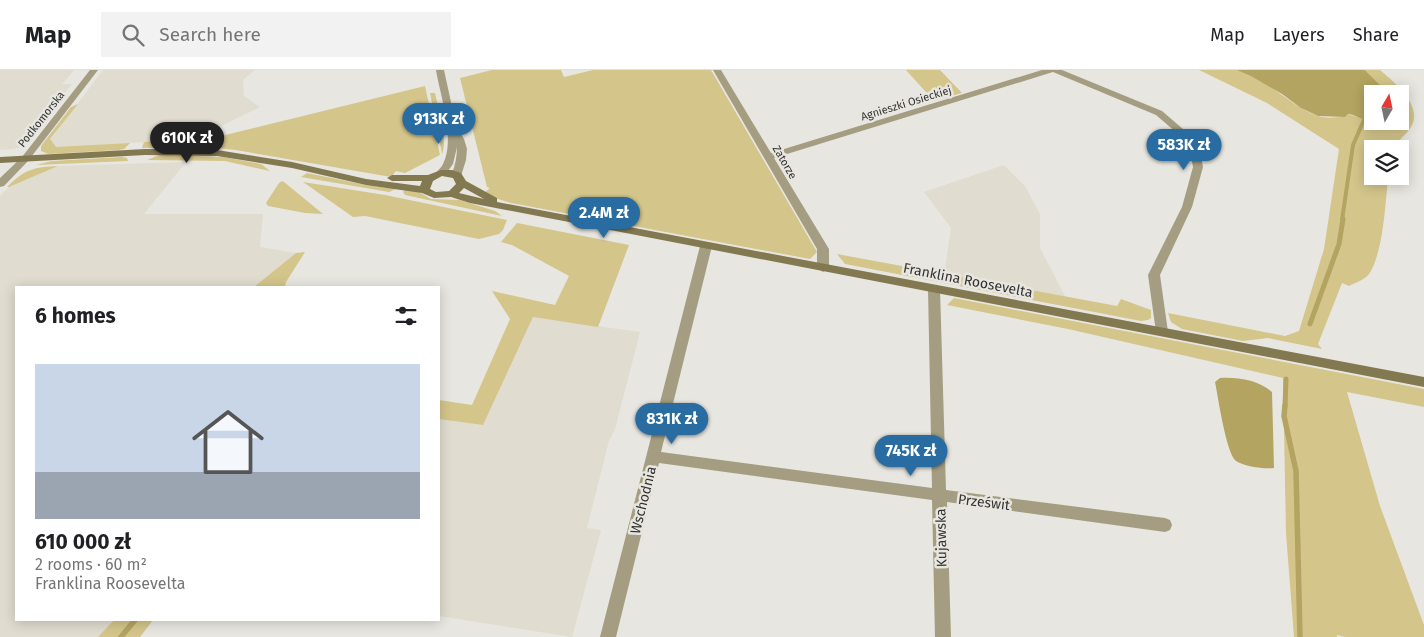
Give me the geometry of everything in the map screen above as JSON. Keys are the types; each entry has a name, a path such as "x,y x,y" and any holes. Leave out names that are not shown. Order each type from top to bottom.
{"street":[{"name":"Podkomorska","path":"0,184 25,159 94,70"},
{"path":"350,177 430,178 446,169 451,157 452,126 440,70"},
{"name":"Zatorze","path":"717,70 823,249 822,268"},
{"path":"1053,70 1159,113 1173,123 1194,147 1198,168 1187,207 1154,275 1162,332"},
{"name":"Agnieszki Osieckiej","path":"768,157 1053,70"},
{"path":"452,126 459,136 463,149 458,189 452,194"},
{"path":"0,160 146,152 198,152 247,157 350,177 366,182 425,190 425,184 430,178"},
{"path":"441,173 460,178"},
{"name":"Franklina Roosevelta","path":"460,178 506,207"},
{"name":"Franklina Roosevelta","path":"425,190 434,195 452,194 470,200 706,246 1424,382"},
{"name":"Wschodnia","path":"608,637 706,246"},
{"name":"Kujawska","path":"934,289 943,637"},
{"name":"Prześwit","path":"654,457 1165,525"}],"shaded area":[{"path":"0,70 74,70 62,84 72,84 23,146 14,149 0,150"},
{"path":"103,70 255,70 243,80 244,96 260,107 211,131 206,138 56,148 50,140"},
{"path":"492,70 561,70 564,77 593,70 711,70 817,252 810,259 511,203 483,194 490,188 487,187 460,78"},
{"path":"906,70 940,70 962,93 934,101"},
{"path":"1199,70 1238,70 1249,74 1269,85 1297,106 1321,117 1345,117 1347,114 1364,119 1364,130 1409,130 1400,140 1364,140 1364,185 1387,185 1381,241 1374,265 1369,274 1349,286 1342,283 1318,344 1322,349 1268,338 1243,341 1182,329 1171,322 1168,313 1285,336 1299,331 1324,249 1339,149 1267,103"},
{"path":"1237,70 1365,70 1380,85 1364,85 1364,119 1348,114 1345,117 1318,116 1301,108 1282,94"},
{"path":"1365,70 1380,70 1396,85 1380,85"},
{"path":"425,86 440,155 405,173 396,171 391,177 236,150 208,147 142,148 144,142 217,137"},
{"path":"430,93 435,93 440,116 444,142 442,154"},
{"path":"1409,100 1414,111 1409,130"},
{"path":"78,104 50,139 56,147 130,143 124,149 119,150 48,154 41,151 41,146 71,107"},
{"path":"159,155 223,157 261,164 270,171 225,161 147,160"},
{"path":"127,158 128,161 36,165 52,161"},
{"path":"186,162 144,214 263,214 260,247 296,253 255,286 15,286 15,621 113,621 98,637 0,637 0,196 9,187 58,166"},
{"path":"1004,165 1025,186 1040,214 1040,248 1066,298 944,275 951,228 924,192"},
{"path":"58,166 7,187 19,176 30,170"},
{"path":"307,173 396,189 389,192 301,177"},
{"path":"282,181 323,214 305,213 268,206 266,203"},
{"path":"303,182 385,195 507,220 499,234 479,239 365,216 353,217"},
{"path":"405,190 419,192 431,199 460,200 495,211 502,216 405,195 403,192"},
{"path":"517,223 629,245 598,327 533,317 483,425 440,419 440,400 472,405 510,319 492,291 555,305 569,276 512,245 501,242"},
{"path":"305,252 285,286 255,286 296,253"},
{"path":"837,254 1117,306 1121,299 1151,310 1151,318 1141,321 845,264"},
{"path":"954,298 1424,389 1424,407 1347,392 1380,506 1424,625 1424,637 1345,637 1337,635 1337,637 1294,637 1286,533 1283,378 1068,329 947,305"},
{"path":"533,317 640,332 587,528 601,530 572,637 440,616 440,419 483,425"},
{"path":"1220,378 1248,380 1272,392 1274,468 1245,465 1236,461 1232,456 1220,411 1215,382"},
{"path":"113,621 152,621 140,637 98,637"}],"waterway":[{"path":"1342,220 1353,145 1364,120"},
{"path":"1310,324 1339,244 1343,219"},
{"path":"1285,406 1286,379"},
{"path":"1285,405 1284,416 1296,471 1300,637"},
{"path":"121,637 134,621"}]}
